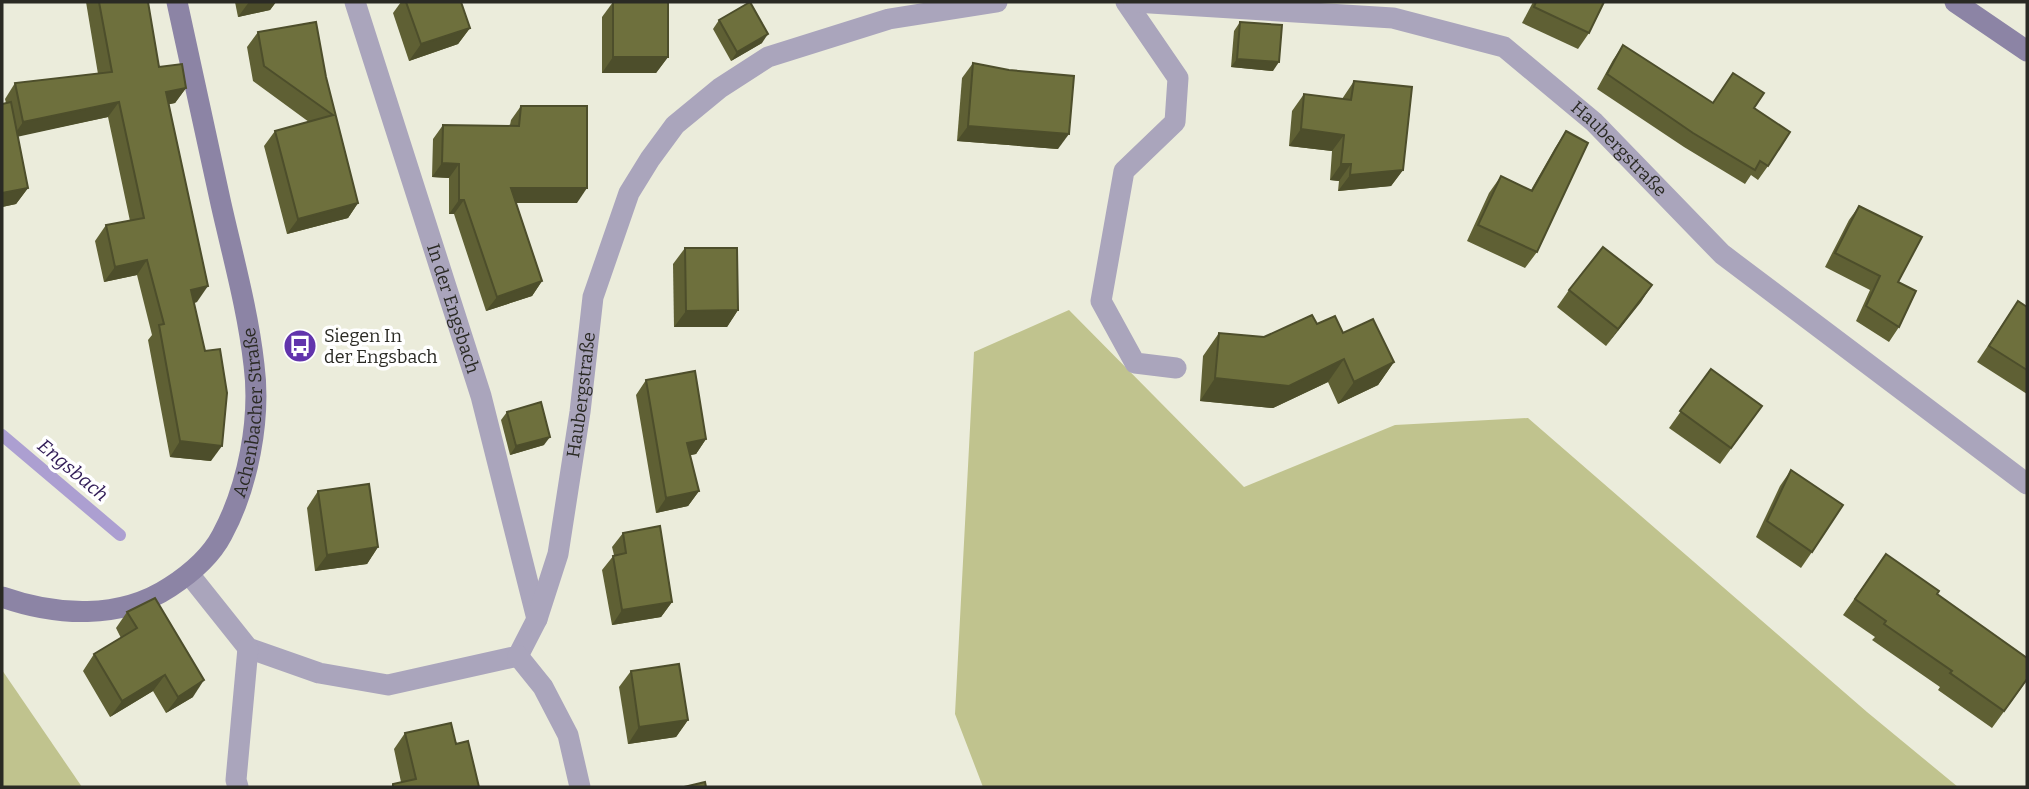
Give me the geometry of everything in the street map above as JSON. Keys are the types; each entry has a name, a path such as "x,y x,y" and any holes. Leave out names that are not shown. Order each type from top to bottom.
{"main road":[{"name":"Achenbacher Straße","path":"2,597 31,607 56,611 98,611 131,605 151,597 190,575 221,536 240,492 255,428 255,367 177,2"},
{"path":"1955,2 2027,51"}],"street":[{"name":"In der Engsbach","path":"355,2 481,397 537,619"},
{"name":"Haubergstraße","path":"518,656 537,619 558,554 580,412 593,297 629,193 650,159 675,125 720,88 768,57 889,19 997,2"},
{"path":"1125,2 1178,78 1175,122 1124,172 1101,301 1135,363 1176,369"},
{"name":"Haubergstraße","path":"1134,2 1393,18 1504,47 1594,122 1723,254 2027,484"},
{"path":"190,575 248,648 318,673 388,685 518,656 543,687 568,735 580,787"},
{"path":"238,787 236,780 248,648"}],"green space":[{"path":"1069,310 1244,487 1395,425 1528,418 1867,712 1958,787 983,787 955,714 974,352"},
{"path":"2,670 82,787 2,787"}],"building":[{"path":"99,2 148,2 159,67 182,64 186,88 166,92 208,286 191,290 205,351 220,349 227,393 222,446 180,441 159,325 164,324 147,260 115,267 106,225 144,218 119,102 23,122 15,83 112,72"},
{"path":"406,2 461,2 470,28 421,44"},
{"path":"613,2 668,2 668,57 613,57"},
{"path":"750,2 768,34 737,52 719,20"},
{"path":"1536,2 1604,2 1589,33 1534,7"},
{"path":"316,22 326,77 358,203 298,219 275,131 333,115 264,66 258,32"},
{"path":"1240,22 1282,25 1279,62 1237,59"},
{"path":"1623,45 1713,103 1733,73 1764,93 1754,108 1790,132 1768,166 1760,161 1755,170 1693,133 1607,74"},
{"path":"973,63 1009,70 1074,76 1069,134 968,126"},
{"path":"1354,81 1412,87 1403,170 1350,175 1351,164 1341,164 1344,135 1301,129 1304,94 1351,100"},
{"path":"11,102 28,188 2,193 2,104"},
{"path":"521,106 587,106 587,188 511,188 542,281 497,297 464,200 459,200 459,164 442,163 443,125 519,126"},
{"path":"1566,131 1588,143 1537,252 1478,225 1501,176 1532,191"},
{"path":"1859,206 1922,237 1898,282 1916,291 1899,327 1866,306 1880,276 1835,253"},
{"path":"1603,247 1652,285 1618,329 1569,290"},
{"path":"685,248 737,248 738,310 686,311"},
{"path":"2018,301 2027,307 2027,370 1989,346"},
{"path":"1312,315 1317,324 1335,316 1343,333 1373,319 1394,362 1354,382 1344,359 1289,386 1215,378 1219,333 1264,337"},
{"path":"1711,369 1762,406 1731,448 1680,411"},
{"path":"695,371 706,439 687,443 699,491 666,498 646,380"},
{"path":"541,402 550,437 516,446 507,412"},
{"path":"1791,470 1843,505 1812,552 1767,521"},
{"path":"369,484 378,547 327,555 318,491"},
{"path":"660,526 672,602 622,610 613,556 626,553 623,533"},
{"path":"1886,554 2027,658 2027,679 2004,711 1884,624 1886,621 1855,599"},
{"path":"155,598 204,680 178,697 165,675 122,701 94,654 137,628 127,612"},
{"path":"679,664 688,720 639,727 631,671"},
{"path":"451,723 456,744 468,741 479,787 393,787 393,784 416,779 405,733"},
{"path":"705,782 706,787 684,787"}],"waterway":[{"name":"Engsbach","path":"2,435 120,535"}],"place":[{"name":"Siegen In der Engsbach","path":"300,346"}]}
